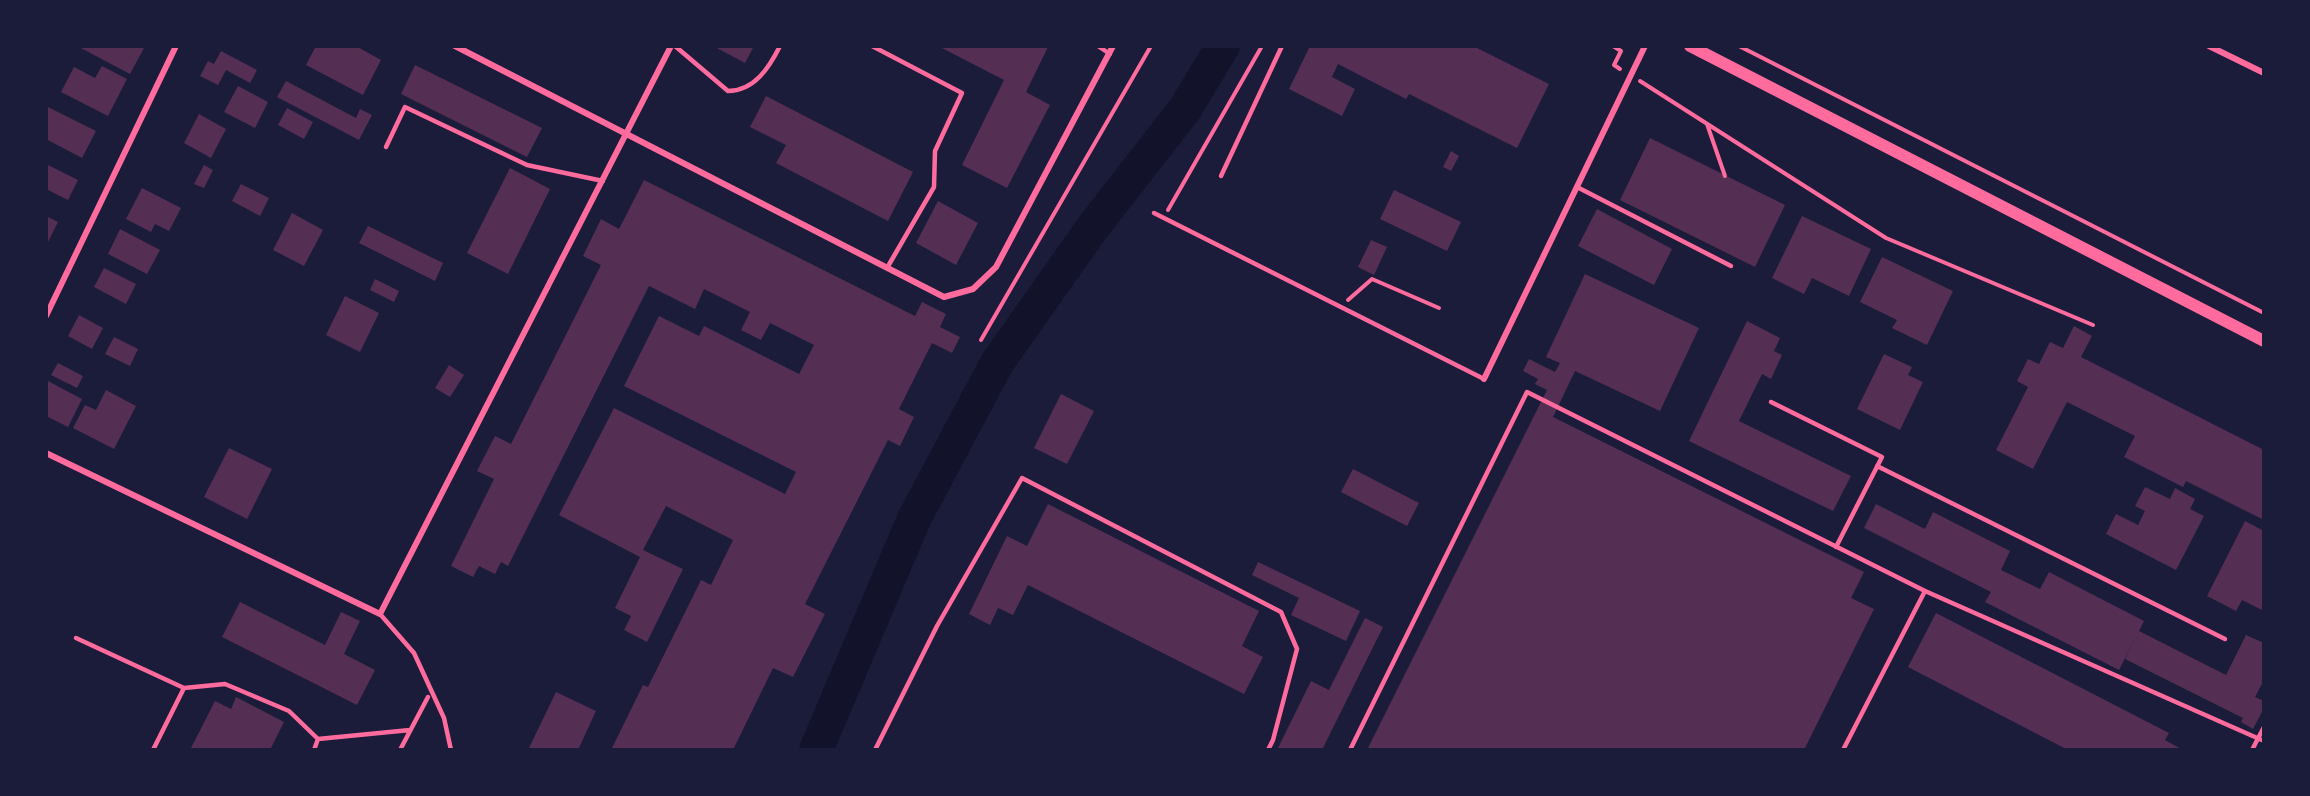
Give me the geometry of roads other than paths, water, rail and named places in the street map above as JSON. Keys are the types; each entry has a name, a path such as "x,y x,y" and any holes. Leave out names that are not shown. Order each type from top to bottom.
{"main road":[{"path":"1690,46 2264,341"}],"street":[{"path":"46,316 176,46"},
{"path":"455,46 626,136 944,297 973,289 996,267 1113,46"},
{"path":"46,453 380,614 673,46"},
{"path":"1485,379 1645,46"},
{"path":"2209,46 2264,73"}],"lane":[{"path":"673,46 728,91 744,90 752,85 773,60 780,46"},
{"path":"872,46 962,93 935,151 934,187 887,268"},
{"path":"1098,46 1110,54"},
{"path":"1221,176 1282,46"},
{"path":"386,147 405,106 527,165 603,181"},
{"path":"1578,187 1731,266"},
{"path":"1154,213 1485,379"},
{"path":"1350,750 1527,392 1925,591 2260,740"},
{"path":"1771,402 1882,457 1836,547"},
{"path":"1877,466 2225,639"},
{"path":"875,750 937,626 1022,478 1281,612 1297,649 1273,740 1268,750"},
{"path":"1843,750 1925,591"},
{"path":"380,614 414,653 444,718 451,750"},
{"path":"76,638 184,688 225,684 289,711 318,739 410,730"},
{"path":"153,750 184,688"},
{"path":"400,750 428,697"},
{"path":"2252,750 2260,740 2264,727"},
{"path":"314,750 318,739"}],"waterway":[{"path":"816,750 914,519 997,363 1093,227 1185,109 1223,46"}]}
